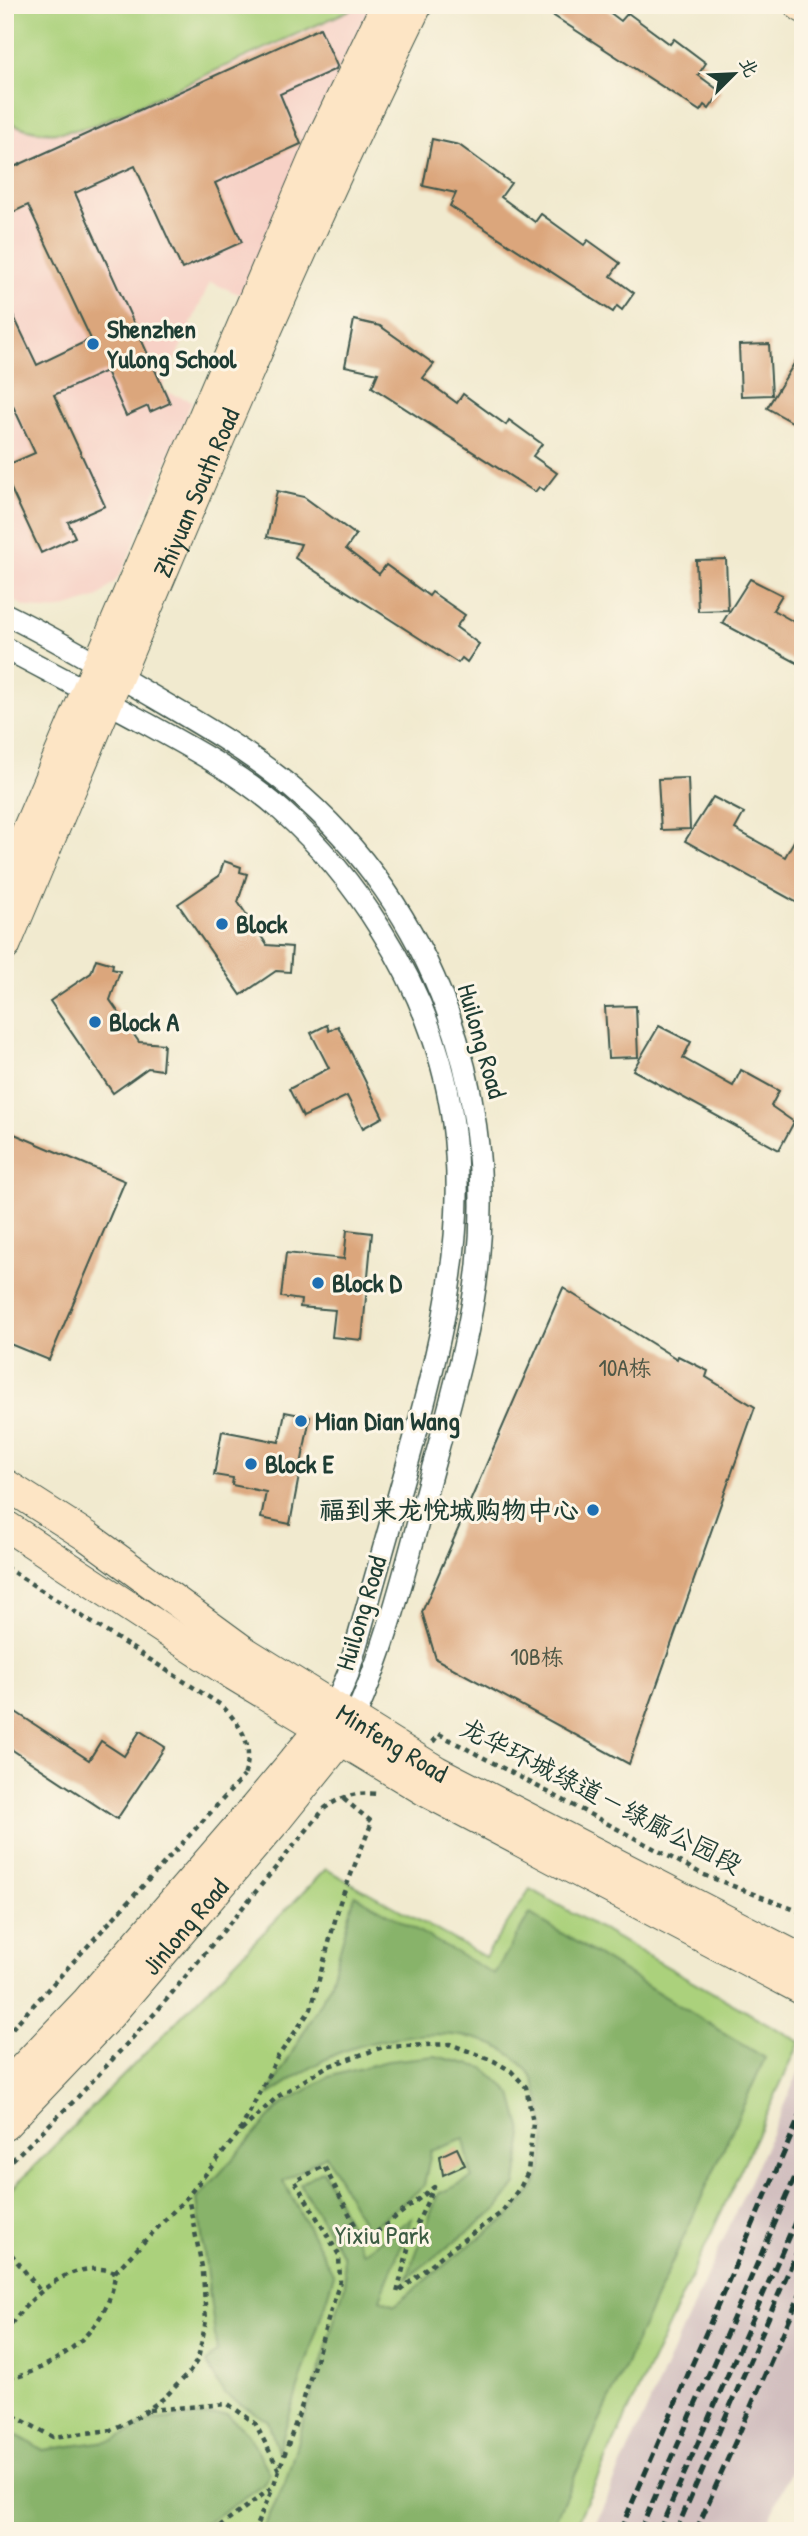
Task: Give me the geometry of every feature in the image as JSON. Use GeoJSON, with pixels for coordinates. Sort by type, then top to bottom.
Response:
{"type":"FeatureCollection","features":[{"type":"Feature","properties":{"kind":"main road","name":"Zhiyuan South Road"},"geometry":{"type":"LineString","coordinates":[[5,946],[101,683],[325,132],[386,5]]}},
{"type":"Feature","properties":{"kind":"main road","name":"Zhiyuan South Road"},"geometry":{"type":"LineString","coordinates":[[5,881],[101,683],[349,144],[417,5]]}},
{"type":"Feature","properties":{"kind":"main road","name":"Minfeng Road"},"geometry":{"type":"LineString","coordinates":[[5,1484],[88,1537],[244,1651],[427,1793],[803,1990]]}},
{"type":"Feature","properties":{"kind":"main road","name":"Minfeng Road"},"geometry":{"type":"LineString","coordinates":[[5,1525],[230,1673],[437,1771],[803,1960]]}},
{"type":"Feature","properties":{"kind":"main road","name":"Jinlong Road"},"geometry":{"type":"LineString","coordinates":[[5,2087],[87,2001],[337,1724]]}},
{"type":"Feature","properties":{"kind":"main road","name":"Jinlong Road"},"geometry":{"type":"LineString","coordinates":[[5,2125],[109,2015],[274,1823],[337,1724]]}},
{"type":"Feature","properties":{"kind":"street","name":"Huilong Road"},"geometry":{"type":"LineString","coordinates":[[5,614],[202,755],[246,783],[280,809],[311,839],[367,908],[391,946],[418,997],[444,1068],[453,1113],[458,1164],[458,1219],[452,1279],[430,1385],[348,1674],[337,1724]]}},
{"type":"Feature","properties":{"kind":"street","name":"Huilong Road"},"geometry":{"type":"LineString","coordinates":[[5,648],[101,683],[247,754],[279,778],[338,832],[391,898],[414,936],[453,1023],[466,1065],[480,1164],[481,1211],[478,1264],[471,1312],[461,1363],[383,1647],[337,1724]]}},
{"type":"Feature","properties":{"kind":"path"},"geometry":{"type":"LineString","coordinates":[[5,1567],[221,1705],[236,1722],[247,1742],[249,1763],[244,1776],[5,2036]]}},
{"type":"Feature","properties":{"kind":"path","name":"龙华环城绿道－绿廊公园段"},"geometry":{"type":"LineString","coordinates":[[428,1749],[439,1734],[702,1874],[803,1913]]}},
{"type":"Feature","properties":{"kind":"path"},"geometry":{"type":"LineString","coordinates":[[244,1776],[250,1780]]}},
{"type":"Feature","properties":{"kind":"path"},"geometry":{"type":"LineString","coordinates":[[5,2167],[75,2100],[157,2011],[325,1808],[341,1797],[362,1792],[381,1794]]}},
{"type":"Feature","properties":{"kind":"path"},"geometry":{"type":"LineString","coordinates":[[238,2134],[277,2058],[311,2009],[340,1902],[372,1822],[341,1797]]}},
{"type":"Feature","properties":{"kind":"path"},"geometry":{"type":"LineString","coordinates":[[5,2380],[24,2376],[51,2364],[80,2341],[99,2320],[114,2288],[115,2272],[188,2196],[238,2134],[277,2097],[326,2067],[383,2047],[450,2044],[494,2061],[511,2071],[526,2087],[533,2123],[528,2172],[521,2186],[501,2213],[445,2253],[397,2293],[411,2237],[434,2187],[364,2242],[324,2166],[295,2181],[339,2255],[340,2281],[301,2408],[273,2487],[256,2526],[250,2531]]}},
{"type":"Feature","properties":{"kind":"path"},"geometry":{"type":"LineString","coordinates":[[5,2411],[53,2437],[111,2430],[148,2410],[189,2373],[198,2359],[206,2321],[203,2272],[188,2196]]}},
{"type":"Feature","properties":{"kind":"path"},"geometry":{"type":"LineString","coordinates":[[5,2246],[41,2292]]}},
{"type":"Feature","properties":{"kind":"path"},"geometry":{"type":"LineString","coordinates":[[5,2332],[18,2314],[41,2292],[79,2269],[115,2272]]}},
{"type":"Feature","properties":{"kind":"path"},"geometry":{"type":"LineString","coordinates":[[148,2410],[228,2404],[255,2423],[279,2470]]}},
{"type":"Feature","properties":{"kind":"path"},"geometry":{"type":"LineString","coordinates":[[214,2531],[273,2487]]}},
{"type":"Feature","properties":{"kind":"shaded area","name":"Shenzhen Yulong School"},"geometry":{"type":"Polygon","coordinates":[[[5,5],[375,5],[246,297],[210,282],[161,390],[192,401],[125,566],[116,580],[99,597],[61,609],[43,610],[24,606],[5,596],[5,5]]]}},
{"type":"Feature","properties":{"kind":"shaded area"},"geometry":{"type":"Polygon","coordinates":[[[802,2065],[803,2445],[763,2531],[592,2531],[802,2065]]]}},
{"type":"Feature","properties":{"kind":"green space"},"geometry":{"type":"Polygon","coordinates":[[[5,5],[361,5],[97,124],[62,132],[39,132],[5,120],[5,5]]]}},
{"type":"Feature","properties":{"kind":"green space","name":"Yixiu Park"},"geometry":{"type":"Polygon","coordinates":[[[326,1869],[485,1957],[530,1889],[800,2042],[573,2531],[5,2531],[5,2196],[326,1869]]]}},
{"type":"Feature","properties":{"kind":"green space"},"geometry":{"type":"Polygon","coordinates":[[[355,1895],[494,1974],[530,1914],[765,2058],[550,2531],[262,2531],[285,2483],[345,2285],[343,2256],[300,2184],[323,2170],[363,2253],[412,2218],[380,2299],[395,2305],[514,2212],[537,2181],[543,2161],[543,2117],[532,2077],[515,2058],[494,2045],[470,2037],[417,2035],[364,2045],[323,2060],[268,2095],[330,1985],[355,1895]]]}},
{"type":"Feature","properties":{"kind":"green space"},"geometry":{"type":"Polygon","coordinates":[[[435,2056],[484,2068],[512,2094],[523,2135],[516,2184],[497,2209],[407,2278],[438,2194],[472,2178],[464,2139],[431,2151],[424,2186],[367,2231],[326,2155],[283,2181],[334,2275],[278,2452],[268,2421],[224,2394],[206,2362],[217,2351],[197,2199],[280,2106],[328,2077],[388,2061],[435,2056]]]}},
{"type":"Feature","properties":{"kind":"green space"},"geometry":{"type":"Polygon","coordinates":[[[227,2414],[248,2434],[270,2473],[263,2485],[222,2513],[189,2531],[5,2531],[5,2429],[43,2450],[114,2440],[151,2420],[227,2414]]]}},
{"type":"Feature","properties":{"kind":"building"},"geometry":{"type":"Polygon","coordinates":[[[537,5],[600,5],[621,21],[628,13],[670,44],[674,39],[706,63],[698,75],[721,92],[709,109],[704,105],[700,111],[537,5]]]}},
{"type":"Feature","properties":{"kind":"building"},"geometry":{"type":"Polygon","coordinates":[[[320,28],[336,69],[280,94],[301,144],[215,183],[242,242],[182,269],[135,166],[75,193],[170,403],[150,412],[148,406],[126,416],[106,371],[54,395],[105,506],[68,522],[75,537],[41,553],[5,476],[5,466],[35,453],[5,389],[5,298],[37,365],[91,339],[28,205],[5,216],[5,171],[320,28]]]}},
{"type":"Feature","properties":{"kind":"building"},"geometry":{"type":"Polygon","coordinates":[[[432,139],[459,145],[511,183],[501,197],[535,222],[541,214],[584,245],[588,240],[620,263],[611,276],[634,293],[622,310],[617,306],[613,312],[450,206],[456,193],[423,186],[432,139]]]}},
{"type":"Feature","properties":{"kind":"building"},"geometry":{"type":"Polygon","coordinates":[[[354,320],[380,326],[434,364],[423,378],[457,403],[463,394],[506,425],[509,420],[542,444],[533,456],[557,473],[544,490],[539,487],[535,492],[372,387],[378,373],[345,366],[354,320]]]}},
{"type":"Feature","properties":{"kind":"building"},"geometry":{"type":"Polygon","coordinates":[[[769,344],[772,395],[741,396],[739,345],[769,344]]]}},
{"type":"Feature","properties":{"kind":"building"},"geometry":{"type":"Polygon","coordinates":[[[803,349],[803,428],[767,408],[803,349]]]}},
{"type":"Feature","properties":{"kind":"building"},"geometry":{"type":"Polygon","coordinates":[[[277,491],[304,497],[356,535],[346,549],[379,574],[386,565],[429,596],[432,592],[465,615],[456,627],[479,644],[467,662],[462,658],[458,663],[295,558],[301,544],[267,537],[277,491]]]}},
{"type":"Feature","properties":{"kind":"building"},"geometry":{"type":"Polygon","coordinates":[[[726,559],[728,610],[698,611],[696,560],[726,559]]]}},
{"type":"Feature","properties":{"kind":"building"},"geometry":{"type":"Polygon","coordinates":[[[750,579],[782,595],[773,610],[803,627],[803,666],[722,623],[750,579]]]}},
{"type":"Feature","properties":{"kind":"building"},"geometry":{"type":"Polygon","coordinates":[[[688,778],[690,829],[661,830],[658,779],[688,778]]]}},
{"type":"Feature","properties":{"kind":"building"},"geometry":{"type":"Polygon","coordinates":[[[713,797],[744,813],[735,829],[785,857],[803,825],[803,906],[685,841],[713,797]]]}},
{"type":"Feature","properties":{"kind":"building","name":"Block"},"geometry":{"type":"Polygon","coordinates":[[[224,861],[241,867],[240,872],[247,874],[238,902],[267,945],[292,947],[290,972],[276,971],[241,995],[178,904],[219,876],[224,861]]]}},
{"type":"Feature","properties":{"kind":"building","name":"Block A"},"geometry":{"type":"Polygon","coordinates":[[[96,959],[113,964],[112,969],[120,971],[110,1000],[139,1042],[164,1044],[162,1070],[148,1068],[113,1093],[50,1001],[91,973],[96,959]]]}},
{"type":"Feature","properties":{"kind":"building"},"geometry":{"type":"Polygon","coordinates":[[[636,1006],[638,1057],[608,1058],[605,1007],[636,1006]]]}},
{"type":"Feature","properties":{"kind":"building"},"geometry":{"type":"Polygon","coordinates":[[[327,1025],[329,1031],[338,1026],[383,1117],[363,1128],[347,1096],[303,1117],[289,1089],[329,1068],[311,1033],[327,1025]]]}},
{"type":"Feature","properties":{"kind":"building"},"geometry":{"type":"Polygon","coordinates":[[[659,1026],[691,1042],[683,1058],[733,1086],[741,1070],[779,1091],[771,1106],[794,1122],[779,1150],[633,1070],[659,1026]]]}},
{"type":"Feature","properties":{"kind":"building"},"geometry":{"type":"Polygon","coordinates":[[[5,1130],[125,1181],[49,1360],[5,1342],[5,1130]]]}},
{"type":"Feature","properties":{"kind":"building","name":"Block D"},"geometry":{"type":"Polygon","coordinates":[[[347,1230],[372,1233],[362,1340],[332,1337],[335,1310],[300,1307],[301,1300],[281,1297],[286,1253],[344,1259],[347,1230]]]}},
{"type":"Feature","properties":{"kind":"building","name":"福到来龙悦城购物中心"},"geometry":{"type":"Polygon","coordinates":[[[563,1288],[677,1359],[678,1356],[708,1371],[706,1377],[755,1407],[629,1764],[436,1659],[422,1612],[563,1288]]]}},
{"type":"Feature","properties":{"kind":"building","name":"Block E"},"geometry":{"type":"Polygon","coordinates":[[[285,1412],[310,1417],[290,1524],[261,1518],[266,1492],[232,1485],[233,1478],[214,1475],[222,1431],[279,1442],[285,1412]]]}},
{"type":"Feature","properties":{"kind":"building"},"geometry":{"type":"Polygon","coordinates":[[[5,1705],[89,1760],[101,1741],[124,1756],[140,1731],[165,1747],[117,1819],[5,1745],[5,1705]]]}},
{"type":"Feature","properties":{"kind":"building"},"geometry":{"type":"Polygon","coordinates":[[[457,2148],[465,2165],[443,2175],[440,2156],[457,2148]]]}},
{"type":"Feature","properties":{"kind":"railway"},"geometry":{"type":"LineString","coordinates":[[620,2531],[803,2109]]}},
{"type":"Feature","properties":{"kind":"railway"},"geometry":{"type":"LineString","coordinates":[[640,2531],[803,2159]]}},
{"type":"Feature","properties":{"kind":"railway"},"geometry":{"type":"LineString","coordinates":[[659,2531],[803,2204]]}},
{"type":"Feature","properties":{"kind":"railway"},"geometry":{"type":"LineString","coordinates":[[676,2531],[803,2238]]}},
{"type":"Feature","properties":{"kind":"railway"},"geometry":{"type":"LineString","coordinates":[[696,2531],[803,2288]]}},
{"type":"Feature","properties":{"kind":"place","name":"Shenzhen Yulong School"},"geometry":{"type":"Point","coordinates":[93,344]}},
{"type":"Feature","properties":{"kind":"place","name":"Block"},"geometry":{"type":"Point","coordinates":[222,924]}},
{"type":"Feature","properties":{"kind":"place","name":"Block A"},"geometry":{"type":"Point","coordinates":[95,1022]}},
{"type":"Feature","properties":{"kind":"place","name":"Block D"},"geometry":{"type":"Point","coordinates":[318,1283]}},
{"type":"Feature","properties":{"kind":"place","name":"Mian Dian Wang"},"geometry":{"type":"Point","coordinates":[301,1421]}},
{"type":"Feature","properties":{"kind":"place","name":"Block E"},"geometry":{"type":"Point","coordinates":[251,1464]}},
{"type":"Feature","properties":{"kind":"place","name":"福到来龙悦城购物中心"},"geometry":{"type":"Point","coordinates":[593,1510]}}]}
